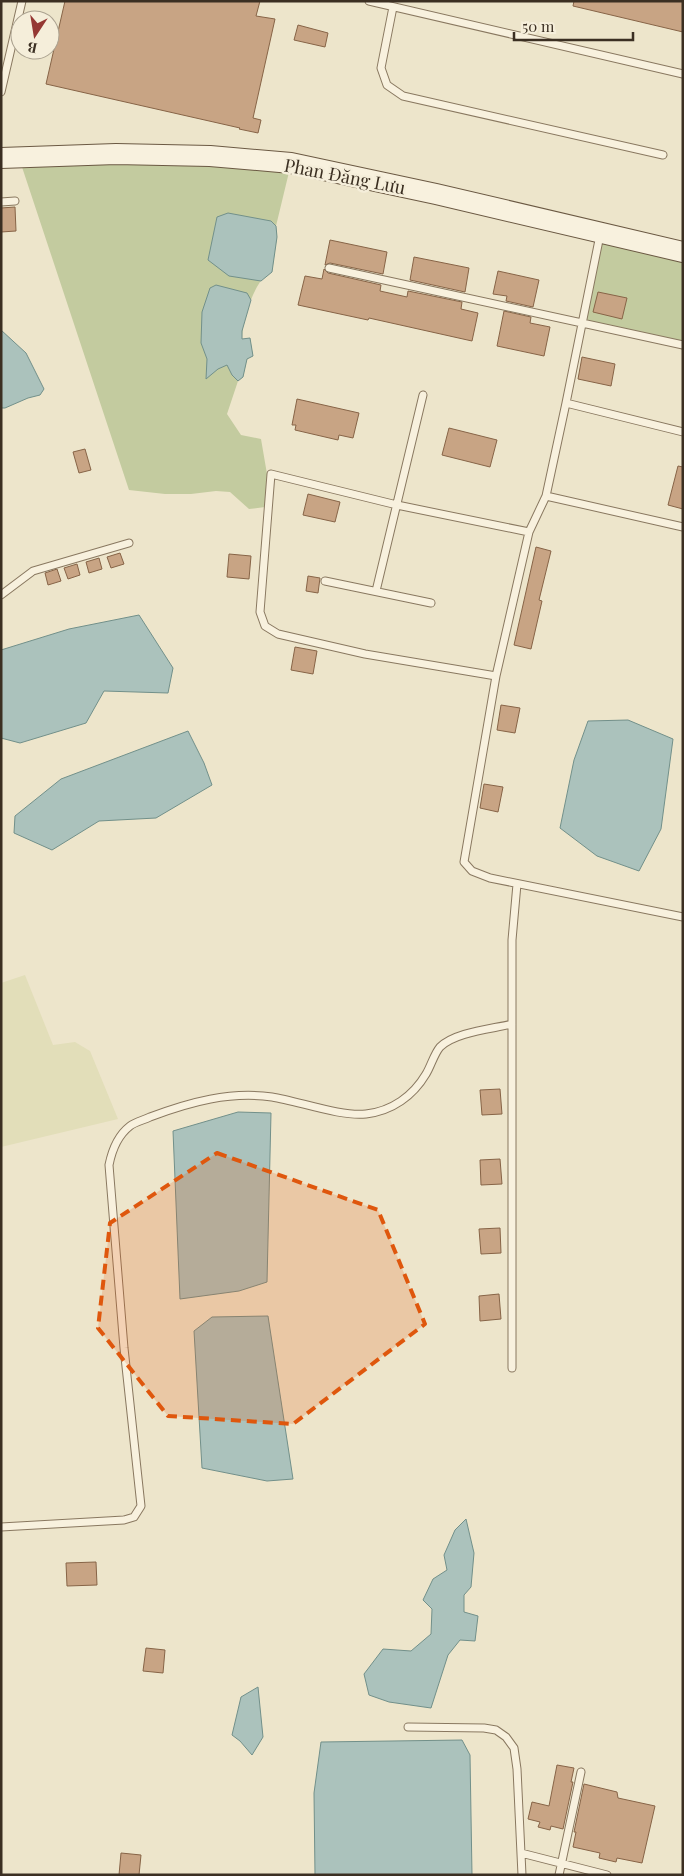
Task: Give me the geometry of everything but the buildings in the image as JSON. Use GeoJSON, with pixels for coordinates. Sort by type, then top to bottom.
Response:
{"type":"FeatureCollection","features":[{"type":"Feature","properties":{"kind":"street","name":"Phan Đăng Lưu"},"geometry":{"type":"LineString","coordinates":[[1,158],[126,154],[210,156],[291,163],[436,194],[683,252]]}},
{"type":"Feature","properties":{"kind":"lane"},"geometry":{"type":"LineString","coordinates":[[1,92],[22,1]]}},
{"type":"Feature","properties":{"kind":"lane"},"geometry":{"type":"LineString","coordinates":[[369,1],[683,74]]}},
{"type":"Feature","properties":{"kind":"lane"},"geometry":{"type":"LineString","coordinates":[[393,7],[381,68],[388,85],[403,96],[664,155]]}},
{"type":"Feature","properties":{"kind":"lane"},"geometry":{"type":"LineString","coordinates":[[1,202],[15,201]]}},
{"type":"Feature","properties":{"kind":"lane"},"geometry":{"type":"LineString","coordinates":[[600,233],[546,496],[529,532],[496,676],[464,862],[472,871],[490,878],[683,917]]}},
{"type":"Feature","properties":{"kind":"lane"},"geometry":{"type":"LineString","coordinates":[[329,268],[683,345]]}},
{"type":"Feature","properties":{"kind":"lane"},"geometry":{"type":"LineString","coordinates":[[376,591],[423,395]]}},
{"type":"Feature","properties":{"kind":"lane"},"geometry":{"type":"LineString","coordinates":[[566,403],[683,432]]}},
{"type":"Feature","properties":{"kind":"lane"},"geometry":{"type":"LineString","coordinates":[[496,676],[365,654],[278,634],[265,626],[260,612],[271,474],[398,505],[529,532]]}},
{"type":"Feature","properties":{"kind":"lane"},"geometry":{"type":"LineString","coordinates":[[546,496],[683,527]]}},
{"type":"Feature","properties":{"kind":"lane"},"geometry":{"type":"LineString","coordinates":[[1,595],[33,571],[129,542]]}},
{"type":"Feature","properties":{"kind":"lane"},"geometry":{"type":"LineString","coordinates":[[326,581],[431,603]]}},
{"type":"Feature","properties":{"kind":"lane"},"geometry":{"type":"LineString","coordinates":[[512,1368],[512,940],[517,884]]}},
{"type":"Feature","properties":{"kind":"lane"},"geometry":{"type":"LineString","coordinates":[[1,1527],[124,1520],[134,1518],[141,1506],[124,1348],[109,1165],[112,1151],[120,1137],[131,1125],[171,1109],[230,1095],[272,1097],[346,1113],[364,1114],[381,1111],[400,1103],[416,1087],[426,1075],[440,1047],[453,1038],[512,1024]]}},
{"type":"Feature","properties":{"kind":"lane"},"geometry":{"type":"LineString","coordinates":[[408,1727],[484,1728],[496,1730],[506,1736],[514,1748],[517,1769],[522,1875]]}},
{"type":"Feature","properties":{"kind":"lane"},"geometry":{"type":"LineString","coordinates":[[559,1875],[581,1772]]}},
{"type":"Feature","properties":{"kind":"lane"},"geometry":{"type":"LineString","coordinates":[[521,1853],[607,1875]]}},
{"type":"Feature","properties":{"kind":"highlighted area"},"geometry":{"type":"Polygon","coordinates":[[[217,1153],[378,1210],[425,1324],[293,1424],[168,1416],[98,1328],[110,1223],[217,1153]]]}},
{"type":"Feature","properties":{"kind":"shaded area"},"geometry":{"type":"Polygon","coordinates":[[[25,975],[53,1045],[75,1042],[90,1051],[118,1119],[1,1147],[1,983],[25,975]]]}},
{"type":"Feature","properties":{"kind":"green space"},"geometry":{"type":"Polygon","coordinates":[[[119,163],[209,165],[289,172],[276,226],[277,237],[272,272],[256,288],[243,325],[242,340],[250,338],[253,356],[247,359],[243,377],[238,381],[227,414],[241,435],[261,439],[267,474],[265,507],[249,509],[230,492],[165,494],[129,490],[22,167],[119,163]]]}},
{"type":"Feature","properties":{"kind":"green space"},"geometry":{"type":"Polygon","coordinates":[[[602,243],[683,262],[683,341],[586,321],[602,243]]]}},
{"type":"Feature","properties":{"kind":"water"},"geometry":{"type":"Polygon","coordinates":[[[228,213],[271,221],[276,226],[277,237],[272,272],[261,281],[229,276],[208,260],[217,217],[228,213]]]}},
{"type":"Feature","properties":{"kind":"water"},"geometry":{"type":"Polygon","coordinates":[[[216,285],[247,293],[251,300],[242,331],[242,339],[250,338],[253,356],[247,359],[243,377],[238,381],[232,375],[227,365],[218,369],[206,379],[207,359],[201,343],[202,312],[210,288],[216,285]]]}},
{"type":"Feature","properties":{"kind":"water"},"geometry":{"type":"Polygon","coordinates":[[[1,330],[26,353],[44,389],[40,395],[5,408],[1,408],[1,330]]]}},
{"type":"Feature","properties":{"kind":"water"},"geometry":{"type":"Polygon","coordinates":[[[139,615],[173,668],[168,693],[104,691],[86,723],[20,743],[1,738],[1,650],[69,629],[139,615]]]}},
{"type":"Feature","properties":{"kind":"water"},"geometry":{"type":"Polygon","coordinates":[[[628,720],[673,739],[661,829],[639,871],[597,856],[560,828],[574,760],[588,721],[628,720]]]}},
{"type":"Feature","properties":{"kind":"water"},"geometry":{"type":"Polygon","coordinates":[[[188,731],[204,763],[212,785],[156,818],[99,821],[52,850],[14,833],[15,816],[61,779],[188,731]]]}},
{"type":"Feature","properties":{"kind":"water"},"geometry":{"type":"Polygon","coordinates":[[[238,1112],[271,1113],[267,1282],[239,1291],[180,1299],[173,1131],[238,1112]]]}},
{"type":"Feature","properties":{"kind":"water"},"geometry":{"type":"Polygon","coordinates":[[[268,1316],[293,1479],[267,1481],[202,1468],[194,1331],[212,1317],[268,1316]]]}},
{"type":"Feature","properties":{"kind":"water"},"geometry":{"type":"Polygon","coordinates":[[[466,1519],[474,1553],[471,1587],[464,1595],[464,1612],[478,1616],[475,1641],[460,1640],[448,1655],[431,1708],[389,1702],[369,1695],[364,1674],[383,1649],[411,1651],[431,1634],[432,1609],[423,1600],[433,1579],[447,1570],[444,1555],[455,1530],[466,1519]]]}},
{"type":"Feature","properties":{"kind":"water"},"geometry":{"type":"Polygon","coordinates":[[[258,1687],[263,1737],[252,1755],[232,1735],[241,1697],[258,1687]]]}},
{"type":"Feature","properties":{"kind":"water"},"geometry":{"type":"Polygon","coordinates":[[[462,1740],[470,1755],[472,1875],[315,1875],[314,1793],[321,1742],[462,1740]]]}}]}
